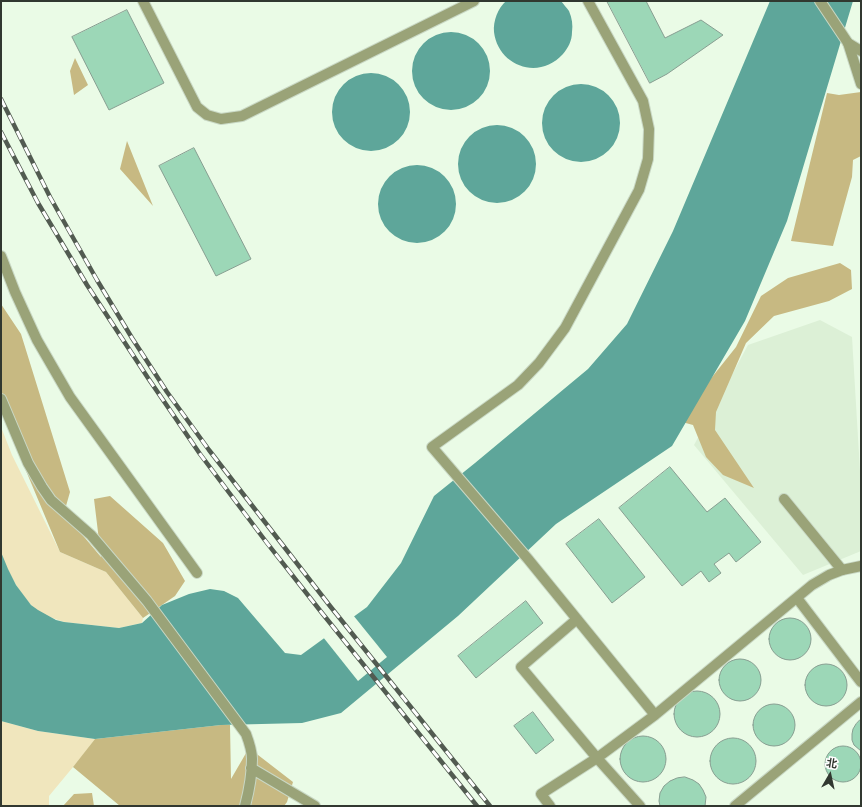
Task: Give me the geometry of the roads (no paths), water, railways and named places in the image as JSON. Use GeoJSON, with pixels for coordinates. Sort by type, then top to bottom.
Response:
{"type":"FeatureCollection","features":[{"type":"Feature","properties":{"kind":"street"},"geometry":{"type":"LineString","coordinates":[[143,1],[197,107],[207,115],[221,119],[242,116],[474,1]]}},
{"type":"Feature","properties":{"kind":"street"},"geometry":{"type":"LineString","coordinates":[[588,1],[643,101],[649,129],[648,159],[639,190],[565,328],[539,363],[518,385],[432,448],[528,559],[655,715]]}},
{"type":"Feature","properties":{"kind":"street"},"geometry":{"type":"LineString","coordinates":[[820,1],[848,43],[861,84]]}},
{"type":"Feature","properties":{"kind":"street"},"geometry":{"type":"LineString","coordinates":[[848,43],[861,51]]}},
{"type":"Feature","properties":{"kind":"street"},"geometry":{"type":"LineString","coordinates":[[1,256],[15,292],[37,340],[70,397],[197,573]]}},
{"type":"Feature","properties":{"kind":"street"},"geometry":{"type":"LineString","coordinates":[[1,399],[28,463],[51,500],[91,535],[147,602],[246,734],[249,741],[252,758],[249,787],[245,806]]}},
{"type":"Feature","properties":{"kind":"street"},"geometry":{"type":"LineString","coordinates":[[784,499],[842,570]]}},
{"type":"Feature","properties":{"kind":"street"},"geometry":{"type":"LineString","coordinates":[[550,806],[541,794],[597,758],[655,715],[812,585],[829,575],[842,570],[861,566]]}},
{"type":"Feature","properties":{"kind":"street"},"geometry":{"type":"LineString","coordinates":[[797,598],[861,682]]}},
{"type":"Feature","properties":{"kind":"street"},"geometry":{"type":"LineString","coordinates":[[577,619],[521,667],[597,758],[640,806]]}},
{"type":"Feature","properties":{"kind":"street"},"geometry":{"type":"LineString","coordinates":[[735,806],[861,702]]}},
{"type":"Feature","properties":{"kind":"street"},"geometry":{"type":"LineString","coordinates":[[251,768],[314,806]]}},
{"type":"Feature","properties":{"kind":"water"},"geometry":{"type":"Polygon","coordinates":[[[506,1],[561,1],[569,11],[572,19],[572,35],[568,47],[563,54],[553,62],[543,67],[532,68],[521,66],[511,61],[503,54],[497,44],[494,28],[498,11],[506,1]]]}},
{"type":"Feature","properties":{"kind":"water"},"geometry":{"type":"Polygon","coordinates":[[[770,1],[853,1],[787,221],[745,321],[672,446],[556,524],[458,616],[341,713],[302,723],[221,725],[95,739],[38,731],[1,721],[1,552],[16,585],[31,605],[56,620],[64,622],[119,628],[142,623],[162,605],[189,594],[210,589],[224,591],[238,598],[285,653],[301,655],[367,607],[401,563],[434,496],[588,369],[627,324],[673,231],[770,1]]]}},
{"type":"Feature","properties":{"kind":"water"},"geometry":{"type":"Polygon","coordinates":[[[451,32],[466,35],[479,43],[487,56],[490,71],[487,86],[479,99],[466,107],[451,110],[436,107],[423,99],[415,86],[412,71],[415,56],[423,43],[436,35],[451,32]]]}},
{"type":"Feature","properties":{"kind":"water"},"geometry":{"type":"Polygon","coordinates":[[[371,73],[386,76],[399,84],[407,97],[410,112],[407,127],[399,140],[386,148],[371,151],[356,148],[343,140],[335,127],[332,112],[335,97],[343,84],[356,76],[371,73]]]}},
{"type":"Feature","properties":{"kind":"water"},"geometry":{"type":"Polygon","coordinates":[[[581,84],[596,87],[609,95],[617,108],[620,123],[617,138],[609,151],[596,159],[581,162],[566,159],[553,151],[545,138],[542,123],[545,108],[553,95],[566,87],[581,84]]]}},
{"type":"Feature","properties":{"kind":"water"},"geometry":{"type":"Polygon","coordinates":[[[497,125],[512,128],[525,136],[533,149],[536,164],[533,179],[525,192],[512,200],[497,203],[482,200],[469,192],[461,179],[458,164],[461,149],[469,136],[482,128],[497,125]]]}},
{"type":"Feature","properties":{"kind":"water"},"geometry":{"type":"Polygon","coordinates":[[[417,165],[432,168],[445,176],[453,189],[456,204],[453,219],[445,232],[432,240],[417,243],[402,240],[389,232],[381,219],[378,204],[381,189],[389,176],[402,168],[417,165]]]}},
{"type":"Feature","properties":{"kind":"railway"},"geometry":{"type":"LineString","coordinates":[[1,99],[50,197],[97,280],[167,392],[209,450],[330,606],[490,806]]}},
{"type":"Feature","properties":{"kind":"railway"},"geometry":{"type":"LineString","coordinates":[[1,132],[38,203],[87,285],[200,454],[322,613],[477,806]]}}]}
